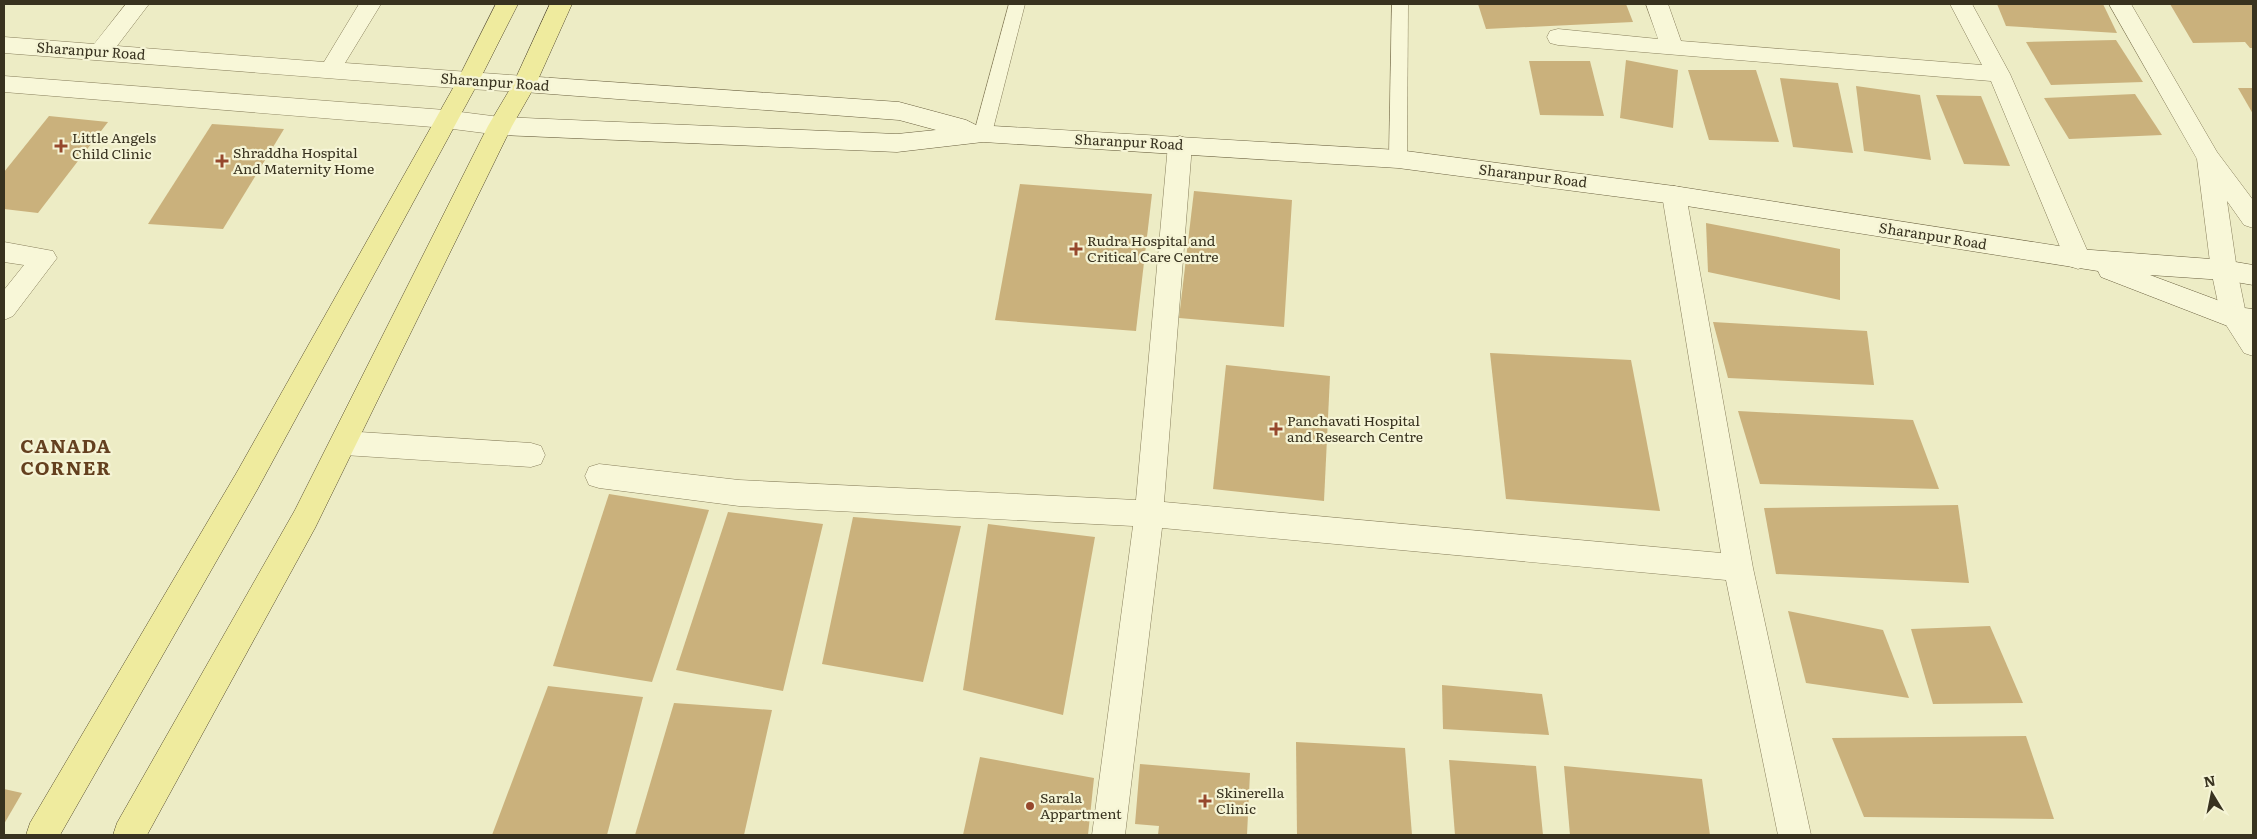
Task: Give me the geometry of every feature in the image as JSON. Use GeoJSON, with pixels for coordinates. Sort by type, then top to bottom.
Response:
{"type":"FeatureCollection","features":[{"type":"Feature","properties":{"kind":"main road"},"geometry":{"type":"LineString","coordinates":[[42,835],[247,481],[445,119],[468,81],[508,4]]}},
{"type":"Feature","properties":{"kind":"main road"},"geometry":{"type":"LineString","coordinates":[[129,835],[305,520],[500,126],[524,84],[561,4]]}},
{"type":"Feature","properties":{"kind":"street"},"geometry":{"type":"LineString","coordinates":[[100,52],[138,4]]}},
{"type":"Feature","properties":{"kind":"street"},"geometry":{"type":"LineString","coordinates":[[330,70],[370,4]]}},
{"type":"Feature","properties":{"kind":"street"},"geometry":{"type":"LineString","coordinates":[[1657,4],[1672,48]]}},
{"type":"Feature","properties":{"kind":"street"},"geometry":{"type":"LineString","coordinates":[[1961,4],[1999,74],[2078,259]]}},
{"type":"Feature","properties":{"kind":"street"},"geometry":{"type":"LineString","coordinates":[[2120,4],[2209,158],[2253,218]]}},
{"type":"Feature","properties":{"kind":"street"},"geometry":{"type":"LineString","coordinates":[[1558,37],[1999,74]]}},
{"type":"Feature","properties":{"kind":"street","name":"Sharanpur Road"},"geometry":{"type":"LineString","coordinates":[[6,47],[100,52],[468,81],[899,111],[983,133]]}},
{"type":"Feature","properties":{"kind":"street","name":"Sharanpur Road"},"geometry":{"type":"LineString","coordinates":[[4,84],[445,119],[500,126],[896,142],[983,133],[1398,159],[1674,195],[2078,259],[2224,270],[2253,275]]}},
{"type":"Feature","properties":{"kind":"street"},"geometry":{"type":"LineString","coordinates":[[1108,835],[1149,514],[1180,145]]}},
{"type":"Feature","properties":{"kind":"street"},"geometry":{"type":"LineString","coordinates":[[2209,158],[2224,270],[2253,345]]}},
{"type":"Feature","properties":{"kind":"street"},"geometry":{"type":"LineString","coordinates":[[1674,195],[1738,568],[1794,835]]}},
{"type":"Feature","properties":{"kind":"street"},"geometry":{"type":"LineString","coordinates":[[4,252],[44,258],[4,309]]}},
{"type":"Feature","properties":{"kind":"street","name":"Sharanpur Road"},"geometry":{"type":"LineString","coordinates":[[2078,259],[2244,318]]}},
{"type":"Feature","properties":{"kind":"street"},"geometry":{"type":"LineString","coordinates":[[344,443],[531,455]]}},
{"type":"Feature","properties":{"kind":"street"},"geometry":{"type":"LineString","coordinates":[[599,476],[739,493],[1149,514],[1738,568]]}},
{"type":"Feature","properties":{"kind":"lane"},"geometry":{"type":"LineString","coordinates":[[983,133],[1017,4]]}},
{"type":"Feature","properties":{"kind":"lane"},"geometry":{"type":"LineString","coordinates":[[1398,159],[1400,4]]}},
{"type":"Feature","properties":{"kind":"building"},"geometry":{"type":"Polygon","coordinates":[[[1478,4],[1626,4],[1633,22],[1486,29],[1478,4]]]}},
{"type":"Feature","properties":{"kind":"building"},"geometry":{"type":"Polygon","coordinates":[[[1997,4],[2103,4],[2117,33],[2006,26],[1997,4]]]}},
{"type":"Feature","properties":{"kind":"building"},"geometry":{"type":"Polygon","coordinates":[[[2170,4],[2253,4],[2253,48],[2250,48],[2245,42],[2193,43],[2170,4]]]}},
{"type":"Feature","properties":{"kind":"building"},"geometry":{"type":"Polygon","coordinates":[[[2116,40],[2143,82],[2051,85],[2026,42],[2116,40]]]}},
{"type":"Feature","properties":{"kind":"building"},"geometry":{"type":"Polygon","coordinates":[[[1626,60],[1678,70],[1673,128],[1620,118],[1626,60]]]}},
{"type":"Feature","properties":{"kind":"building"},"geometry":{"type":"Polygon","coordinates":[[[1529,61],[1590,61],[1604,116],[1540,115],[1529,61]]]}},
{"type":"Feature","properties":{"kind":"building"},"geometry":{"type":"Polygon","coordinates":[[[1688,70],[1756,70],[1779,142],[1709,140],[1688,70]]]}},
{"type":"Feature","properties":{"kind":"building"},"geometry":{"type":"Polygon","coordinates":[[[1780,78],[1838,83],[1853,153],[1793,147],[1780,78]]]}},
{"type":"Feature","properties":{"kind":"building"},"geometry":{"type":"Polygon","coordinates":[[[1856,86],[1920,95],[1931,160],[1864,151],[1856,86]]]}},
{"type":"Feature","properties":{"kind":"building"},"geometry":{"type":"Polygon","coordinates":[[[2238,88],[2253,88],[2253,114],[2238,88]]]}},
{"type":"Feature","properties":{"kind":"building"},"geometry":{"type":"Polygon","coordinates":[[[2135,94],[2162,135],[2069,139],[2044,98],[2135,94]]]}},
{"type":"Feature","properties":{"kind":"building"},"geometry":{"type":"Polygon","coordinates":[[[1936,95],[1981,96],[2010,166],[1964,164],[1936,95]]]}},
{"type":"Feature","properties":{"kind":"building"},"geometry":{"type":"Polygon","coordinates":[[[49,116],[108,122],[38,213],[4,209],[4,172],[49,116]]]}},
{"type":"Feature","properties":{"kind":"building"},"geometry":{"type":"Polygon","coordinates":[[[212,124],[284,129],[223,229],[148,224],[212,124]]]}},
{"type":"Feature","properties":{"kind":"building"},"geometry":{"type":"Polygon","coordinates":[[[1020,184],[1152,194],[1136,331],[995,320],[1020,184]]]}},
{"type":"Feature","properties":{"kind":"building"},"geometry":{"type":"Polygon","coordinates":[[[1194,191],[1292,200],[1284,327],[1179,318],[1194,191]]]}},
{"type":"Feature","properties":{"kind":"building"},"geometry":{"type":"Polygon","coordinates":[[[1706,223],[1840,249],[1840,300],[1708,272],[1706,223]]]}},
{"type":"Feature","properties":{"kind":"building"},"geometry":{"type":"Polygon","coordinates":[[[1713,322],[1867,331],[1874,385],[1728,378],[1713,322]]]}},
{"type":"Feature","properties":{"kind":"building"},"geometry":{"type":"Polygon","coordinates":[[[1490,353],[1631,360],[1660,511],[1506,499],[1490,353]]]}},
{"type":"Feature","properties":{"kind":"building"},"geometry":{"type":"Polygon","coordinates":[[[1226,365],[1330,376],[1324,501],[1213,489],[1226,365]]]}},
{"type":"Feature","properties":{"kind":"building"},"geometry":{"type":"Polygon","coordinates":[[[1738,411],[1913,420],[1939,489],[1760,484],[1738,411]]]}},
{"type":"Feature","properties":{"kind":"building"},"geometry":{"type":"Polygon","coordinates":[[[609,494],[709,510],[652,682],[553,666],[609,494]]]}},
{"type":"Feature","properties":{"kind":"building"},"geometry":{"type":"Polygon","coordinates":[[[1958,505],[1969,583],[1776,574],[1764,508],[1958,505]]]}},
{"type":"Feature","properties":{"kind":"building"},"geometry":{"type":"Polygon","coordinates":[[[728,512],[823,524],[783,691],[676,670],[728,512]]]}},
{"type":"Feature","properties":{"kind":"building"},"geometry":{"type":"Polygon","coordinates":[[[853,517],[961,526],[923,682],[822,664],[853,517]]]}},
{"type":"Feature","properties":{"kind":"building"},"geometry":{"type":"Polygon","coordinates":[[[988,524],[1095,537],[1063,715],[963,690],[988,524]]]}},
{"type":"Feature","properties":{"kind":"building"},"geometry":{"type":"Polygon","coordinates":[[[1788,611],[1883,630],[1909,698],[1806,683],[1788,611]]]}},
{"type":"Feature","properties":{"kind":"building"},"geometry":{"type":"Polygon","coordinates":[[[1990,626],[2023,703],[1933,704],[1911,629],[1990,626]]]}},
{"type":"Feature","properties":{"kind":"building"},"geometry":{"type":"Polygon","coordinates":[[[1442,685],[1542,694],[1549,735],[1443,729],[1442,685]]]}},
{"type":"Feature","properties":{"kind":"building"},"geometry":{"type":"Polygon","coordinates":[[[548,686],[643,697],[607,835],[492,835],[548,686]]]}},
{"type":"Feature","properties":{"kind":"building"},"geometry":{"type":"Polygon","coordinates":[[[674,703],[772,710],[744,835],[635,835],[674,703]]]}},
{"type":"Feature","properties":{"kind":"building"},"geometry":{"type":"Polygon","coordinates":[[[2026,736],[2054,819],[1864,817],[1832,738],[2026,736]]]}},
{"type":"Feature","properties":{"kind":"building"},"geometry":{"type":"Polygon","coordinates":[[[1296,742],[1405,748],[1412,835],[1297,835],[1296,742]]]}},
{"type":"Feature","properties":{"kind":"building","name":"Sarala Appartment"},"geometry":{"type":"Polygon","coordinates":[[[980,757],[1094,778],[1088,835],[963,835],[980,757]]]}},
{"type":"Feature","properties":{"kind":"building"},"geometry":{"type":"Polygon","coordinates":[[[1449,760],[1536,766],[1543,835],[1455,835],[1449,760]]]}},
{"type":"Feature","properties":{"kind":"building"},"geometry":{"type":"Polygon","coordinates":[[[1140,764],[1250,773],[1247,835],[1158,835],[1159,826],[1135,824],[1140,764]]]}},
{"type":"Feature","properties":{"kind":"building"},"geometry":{"type":"Polygon","coordinates":[[[1564,766],[1702,779],[1710,835],[1570,835],[1564,766]]]}},
{"type":"Feature","properties":{"kind":"building"},"geometry":{"type":"Polygon","coordinates":[[[4,789],[22,793],[4,824],[4,789]]]}},
{"type":"Feature","properties":{"kind":"place","name":"Little Angels Child Clinic"},"geometry":{"type":"Point","coordinates":[61,146]}},
{"type":"Feature","properties":{"kind":"place","name":"Shraddha Hospital And Maternity Home"},"geometry":{"type":"Point","coordinates":[222,161]}},
{"type":"Feature","properties":{"kind":"place","name":"Rudra Hospital and Critical Care Centre"},"geometry":{"type":"Point","coordinates":[1076,249]}},
{"type":"Feature","properties":{"kind":"place","name":"Panchavati Hospital and Research Centre"},"geometry":{"type":"Point","coordinates":[1276,429]}},
{"type":"Feature","properties":{"kind":"place","name":"Skinerella Clinic"},"geometry":{"type":"Point","coordinates":[1205,801]}},
{"type":"Feature","properties":{"kind":"place","name":"Sarala Appartment"},"geometry":{"type":"Point","coordinates":[1030,806]}},
{"type":"Feature","properties":{"kind":"district","name":"CANADA CORNER"},"geometry":{"type":"Point","coordinates":[66,457]}}]}
